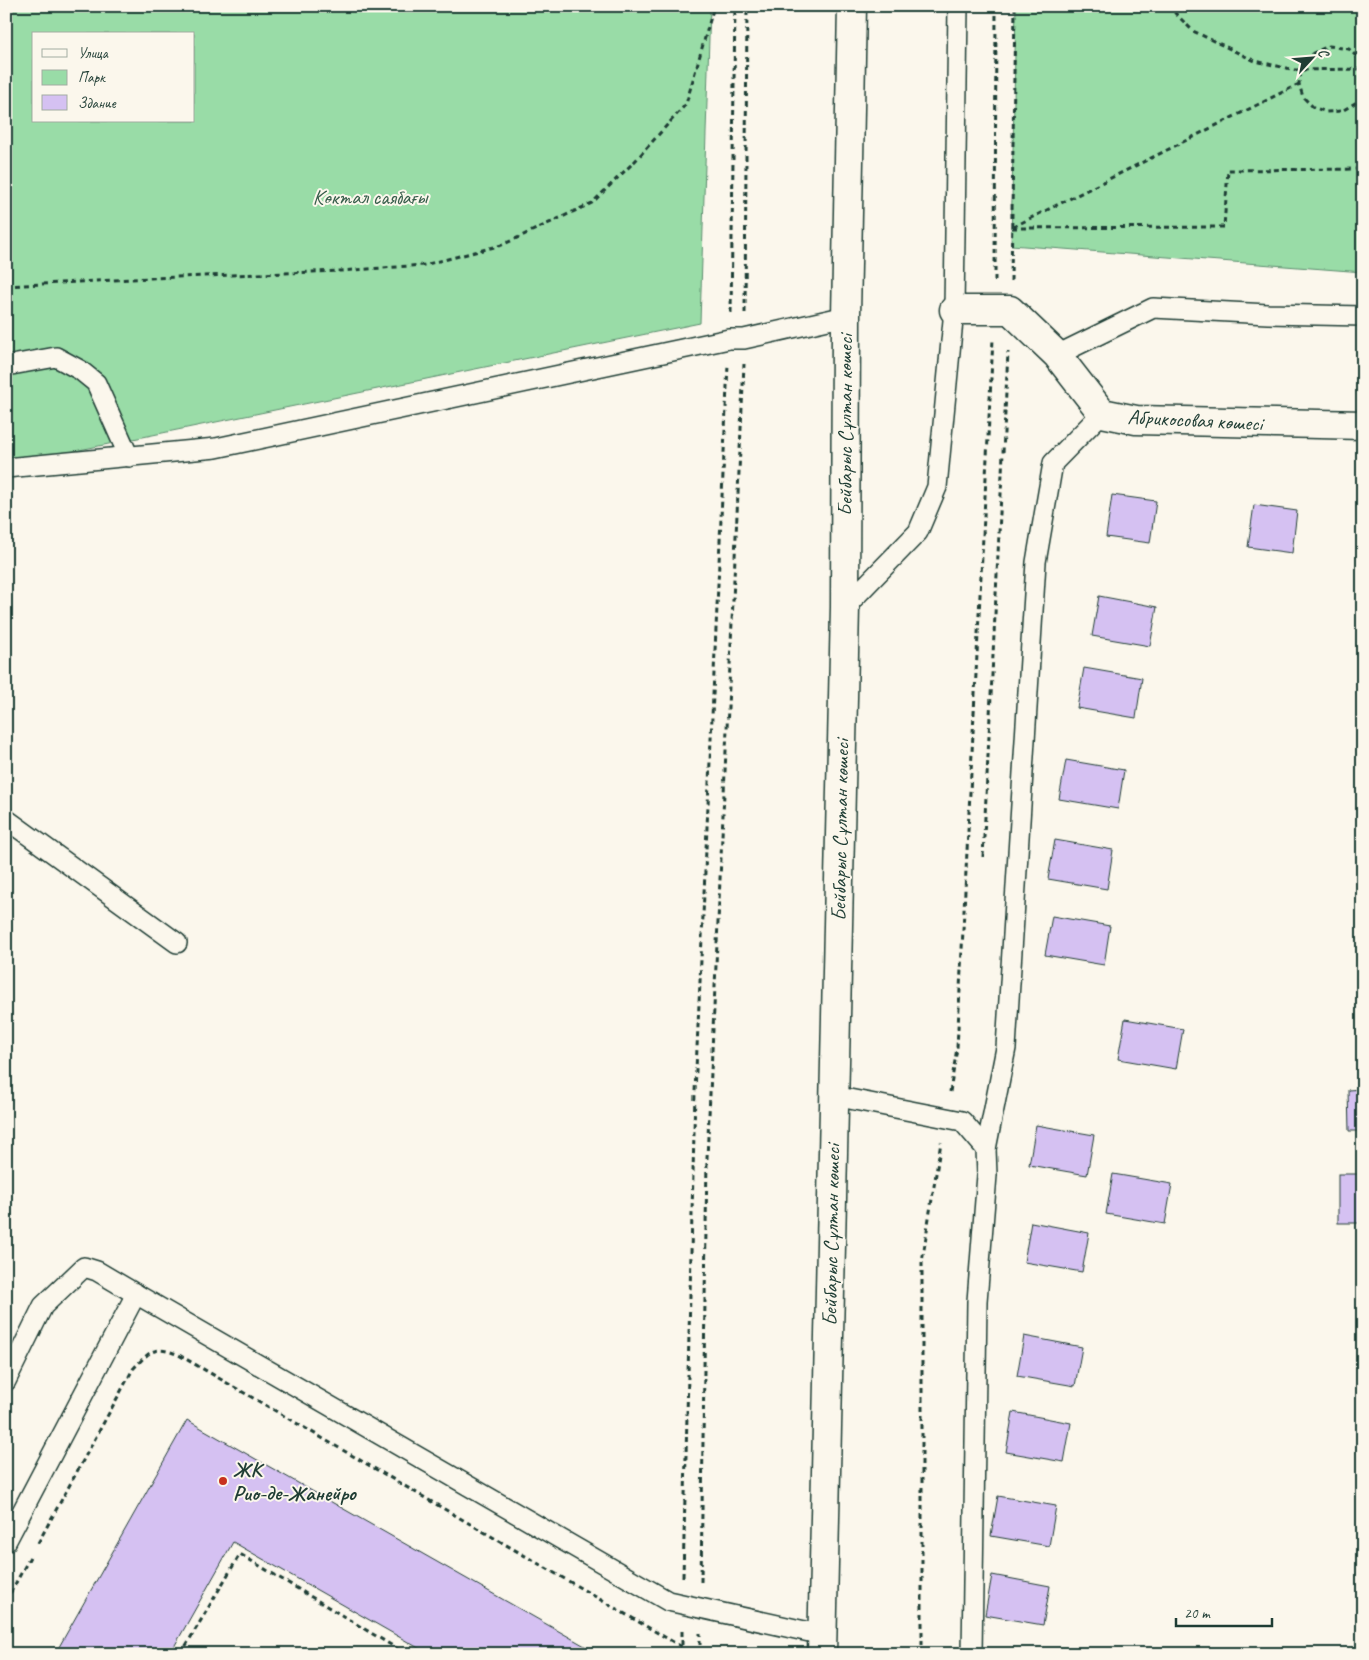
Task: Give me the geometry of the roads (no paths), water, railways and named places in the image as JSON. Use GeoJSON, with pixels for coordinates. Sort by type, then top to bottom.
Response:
{"type":"FeatureCollection","features":[{"type":"Feature","properties":{"kind":"street","name":"Бейбарыс Сұлтан көшесі"},"geometry":{"type":"LineString","coordinates":[[822,1644],[845,607],[846,316],[852,6]]}},
{"type":"Feature","properties":{"kind":"street","name":"Абрикосовая көшесі"},"geometry":{"type":"LineString","coordinates":[[954,310],[1002,310],[1057,354],[1102,413],[1136,420],[1363,425]]}},
{"type":"Feature","properties":{"kind":"lane"},"geometry":{"type":"LineString","coordinates":[[845,607],[918,532],[937,487],[954,310],[958,6]]}},
{"type":"Feature","properties":{"kind":"lane"},"geometry":{"type":"LineString","coordinates":[[1057,354],[1153,308],[1268,314],[1363,316]]}},
{"type":"Feature","properties":{"kind":"lane"},"geometry":{"type":"LineString","coordinates":[[6,468],[216,448],[846,316]]}},
{"type":"Feature","properties":{"kind":"lane"},"geometry":{"type":"LineString","coordinates":[[6,366],[56,357],[80,370],[96,383],[129,457]]}},
{"type":"Feature","properties":{"kind":"lane"},"geometry":{"type":"LineString","coordinates":[[972,1654],[977,1301],[987,1175],[986,1148],[1006,1048],[1036,562],[1053,463],[1102,413]]}},
{"type":"Feature","properties":{"kind":"lane"},"geometry":{"type":"LineString","coordinates":[[6,819],[177,943]]}},
{"type":"Feature","properties":{"kind":"lane"},"geometry":{"type":"LineString","coordinates":[[834,1096],[962,1122],[986,1148]]}},
{"type":"Feature","properties":{"kind":"lane"},"geometry":{"type":"LineString","coordinates":[[6,1382],[43,1306],[84,1267],[98,1271],[668,1601],[692,1606],[822,1644]]}},
{"type":"Feature","properties":{"kind":"lane"},"geometry":{"type":"LineString","coordinates":[[6,1542],[136,1294]]}},
{"type":"Feature","properties":{"kind":"place","name":"ЖК Рио-де-Жанейро"},"geometry":{"type":"Point","coordinates":[223,1481]}},
{"type":"Feature","properties":{"kind":"park label","name":"Көктал саябағы"},"geometry":{"type":"Point","coordinates":[370,197]}}]}
